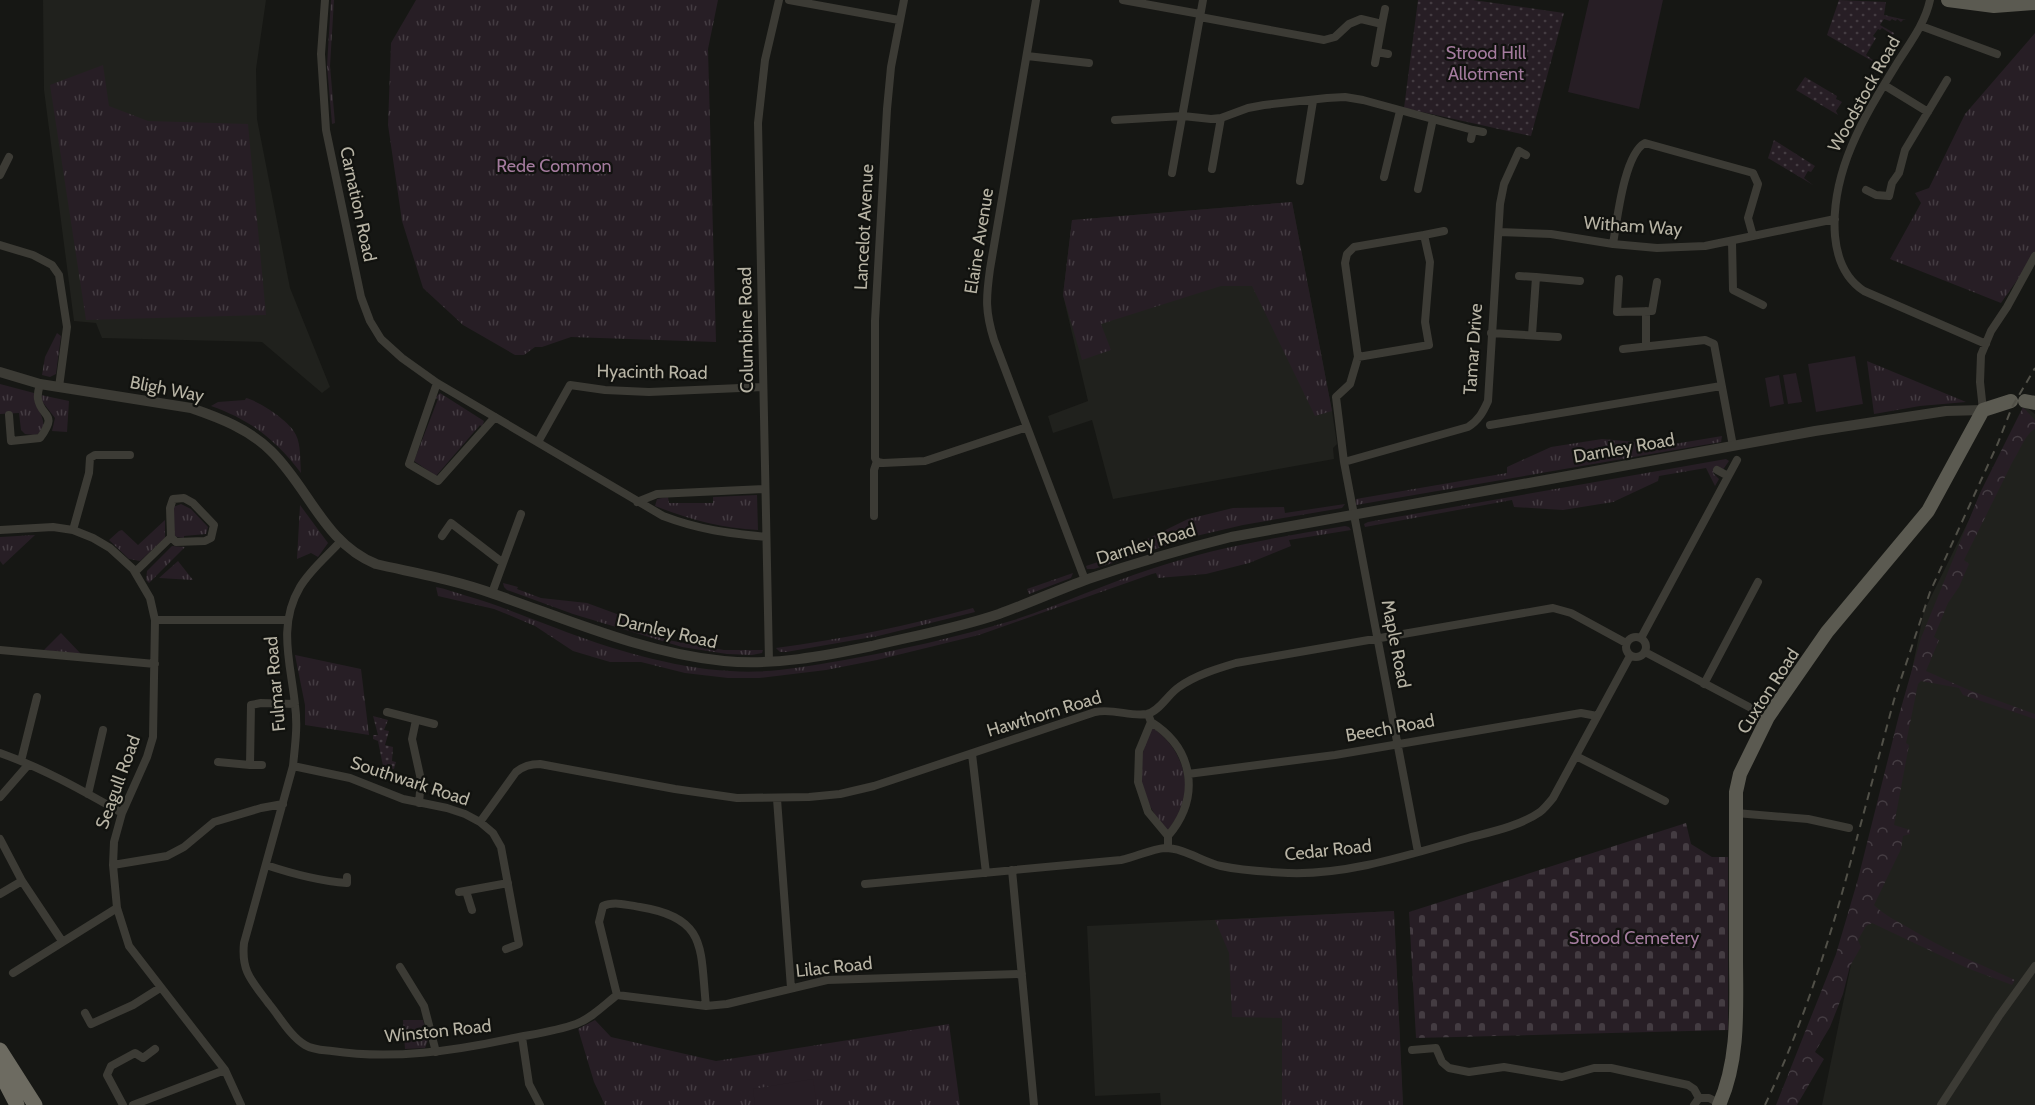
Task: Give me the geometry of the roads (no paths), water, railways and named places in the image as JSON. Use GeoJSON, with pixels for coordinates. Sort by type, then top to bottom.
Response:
{"type":"FeatureCollection","features":[{"type":"Feature","properties":{"kind":"highway"},"geometry":{"type":"LineString","coordinates":[[0,1050],[35,1105]]}},
{"type":"Feature","properties":{"kind":"highway"},"geometry":{"type":"LineString","coordinates":[[0,1072],[17,1105]]}},
{"type":"Feature","properties":{"kind":"main road"},"geometry":{"type":"LineString","coordinates":[[1948,0],[1994,6],[2035,3]]}},
{"type":"Feature","properties":{"kind":"main road"},"geometry":{"type":"LineString","coordinates":[[1983,410],[2028,401]]}},
{"type":"Feature","properties":{"kind":"main road","name":"Cuxton Road"},"geometry":{"type":"LineString","coordinates":[[1719,1104],[1728,1084],[1734,1051],[1736,813],[1740,774],[1768,717],[1827,632],[1928,511],[1983,410]]}},
{"type":"Feature","properties":{"kind":"street","name":"Carnation Road"},"geometry":{"type":"LineString","coordinates":[[325,0],[321,54],[326,130],[361,297],[370,321],[381,339],[402,358],[437,383],[663,516],[692,527],[766,537]]}},
{"type":"Feature","properties":{"kind":"street","name":"Columbine Road"},"geometry":{"type":"LineString","coordinates":[[769,662],[758,123],[765,60],[779,0]]}},
{"type":"Feature","properties":{"kind":"street"},"geometry":{"type":"LineString","coordinates":[[789,0],[899,21]]}},
{"type":"Feature","properties":{"kind":"street","name":"Lancelot Avenue"},"geometry":{"type":"LineString","coordinates":[[874,516],[876,298],[890,76],[904,0]]}},
{"type":"Feature","properties":{"kind":"street","name":"Elaine Avenue"},"geometry":{"type":"LineString","coordinates":[[1036,0],[990,269],[987,320],[1086,580]]}},
{"type":"Feature","properties":{"kind":"street"},"geometry":{"type":"LineString","coordinates":[[1123,0],[1324,40],[1335,37],[1349,24],[1361,19],[1382,24]]}},
{"type":"Feature","properties":{"kind":"street"},"geometry":{"type":"LineString","coordinates":[[1172,173],[1203,0]]}},
{"type":"Feature","properties":{"kind":"street","name":"Woodstock Road"},"geometry":{"type":"LineString","coordinates":[[1930,0],[1921,26],[1884,85],[1847,154],[1838,187],[1835,219],[1839,258],[1845,271],[1859,288],[1986,344]]}},
{"type":"Feature","properties":{"kind":"street"},"geometry":{"type":"LineString","coordinates":[[1375,63],[1385,9]]}},
{"type":"Feature","properties":{"kind":"street"},"geometry":{"type":"LineString","coordinates":[[1921,26],[1997,54]]}},
{"type":"Feature","properties":{"kind":"street"},"geometry":{"type":"LineString","coordinates":[[1377,52],[1388,54]]}},
{"type":"Feature","properties":{"kind":"street"},"geometry":{"type":"LineString","coordinates":[[1027,56],[1089,63]]}},
{"type":"Feature","properties":{"kind":"street"},"geometry":{"type":"LineString","coordinates":[[1866,190],[1876,195],[1886,197],[1889,195],[1892,183],[1899,173],[1905,150],[1947,80]]}},
{"type":"Feature","properties":{"kind":"street"},"geometry":{"type":"LineString","coordinates":[[1884,85],[1928,112]]}},
{"type":"Feature","properties":{"kind":"street"},"geometry":{"type":"LineString","coordinates":[[1115,120],[1183,116],[1200,119],[1221,118],[1264,105],[1345,98],[1433,119],[1472,134],[1484,132]]}},
{"type":"Feature","properties":{"kind":"street"},"geometry":{"type":"LineString","coordinates":[[1300,180],[1313,100]]}},
{"type":"Feature","properties":{"kind":"street"},"geometry":{"type":"LineString","coordinates":[[1384,177],[1400,111]]}},
{"type":"Feature","properties":{"kind":"street"},"geometry":{"type":"LineString","coordinates":[[1212,169],[1221,118]]}},
{"type":"Feature","properties":{"kind":"street"},"geometry":{"type":"LineString","coordinates":[[1418,189],[1433,119]]}},
{"type":"Feature","properties":{"kind":"street"},"geometry":{"type":"LineString","coordinates":[[1613,244],[1625,176],[1640,146],[1645,143],[1755,175],[1758,183],[1748,217],[1754,236]]}},
{"type":"Feature","properties":{"kind":"street","name":"Tamar Drive"},"geometry":{"type":"LineString","coordinates":[[1344,462],[1453,432],[1477,421],[1488,401],[1500,204],[1504,184],[1519,151],[1526,155]]}},
{"type":"Feature","properties":{"kind":"street"},"geometry":{"type":"LineString","coordinates":[[0,175],[9,157]]}},
{"type":"Feature","properties":{"kind":"street","name":"Witham Way"},"geometry":{"type":"LineString","coordinates":[[1499,232],[1551,234],[1657,248],[1705,246],[1835,219]]}},
{"type":"Feature","properties":{"kind":"street"},"geometry":{"type":"LineString","coordinates":[[1424,235],[1430,262],[1425,322],[1429,345],[1358,357],[1345,263],[1347,254],[1354,247],[1444,231]]}},
{"type":"Feature","properties":{"kind":"street"},"geometry":{"type":"LineString","coordinates":[[1732,241],[1733,290],[1763,305]]}},
{"type":"Feature","properties":{"kind":"street"},"geometry":{"type":"LineString","coordinates":[[0,244],[33,255],[52,265],[59,275],[67,327],[59,387]]}},
{"type":"Feature","properties":{"kind":"street"},"geometry":{"type":"LineString","coordinates":[[1983,410],[1981,355],[2035,256]]}},
{"type":"Feature","properties":{"kind":"street"},"geometry":{"type":"LineString","coordinates":[[1520,276],[1580,281]]}},
{"type":"Feature","properties":{"kind":"street"},"geometry":{"type":"LineString","coordinates":[[1532,335],[1536,278]]}},
{"type":"Feature","properties":{"kind":"street"},"geometry":{"type":"LineString","coordinates":[[1619,279],[1617,312],[1652,311],[1657,282]]}},
{"type":"Feature","properties":{"kind":"street"},"geometry":{"type":"LineString","coordinates":[[1646,311],[1646,346]]}},
{"type":"Feature","properties":{"kind":"street"},"geometry":{"type":"LineString","coordinates":[[1491,333],[1558,337]]}},
{"type":"Feature","properties":{"kind":"street"},"geometry":{"type":"LineString","coordinates":[[1623,349],[1705,340],[1714,344],[1733,446]]}},
{"type":"Feature","properties":{"kind":"street","name":"Maple Road"},"geometry":{"type":"LineString","coordinates":[[1358,357],[1350,384],[1336,397],[1344,462],[1418,852]]}},
{"type":"Feature","properties":{"kind":"street","name":"Bligh Way"},"geometry":{"type":"LineString","coordinates":[[0,372],[40,384],[191,408],[234,425],[253,436],[271,451],[340,542]]}},
{"type":"Feature","properties":{"kind":"street"},"geometry":{"type":"LineString","coordinates":[[437,383],[409,464],[438,481],[495,417]]}},
{"type":"Feature","properties":{"kind":"street"},"geometry":{"type":"LineString","coordinates":[[9,415],[11,441],[40,438],[48,428],[49,420],[38,398],[40,384]]}},
{"type":"Feature","properties":{"kind":"street","name":"Hyacinth Road"},"geometry":{"type":"LineString","coordinates":[[538,442],[570,386],[649,392],[763,387]]}},
{"type":"Feature","properties":{"kind":"street"},"geometry":{"type":"LineString","coordinates":[[1490,425],[1721,386]]}},
{"type":"Feature","properties":{"kind":"street","name":"Darnley Road"},"geometry":{"type":"LineString","coordinates":[[340,542],[358,556],[376,564],[492,593],[632,642],[691,657],[725,661],[769,662],[835,654],[960,625],[999,614],[1086,580],[1176,551],[1231,537],[1354,513],[1903,417],[1946,411],[1983,410]]}},
{"type":"Feature","properties":{"kind":"street"},"geometry":{"type":"LineString","coordinates":[[876,459],[885,463],[921,462],[1027,427]]}},
{"type":"Feature","properties":{"kind":"street"},"geometry":{"type":"LineString","coordinates":[[74,530],[85,490],[90,458],[95,455],[130,455]]}},
{"type":"Feature","properties":{"kind":"street"},"geometry":{"type":"LineString","coordinates":[[1641,638],[1737,460]]}},
{"type":"Feature","properties":{"kind":"street"},"geometry":{"type":"LineString","coordinates":[[1717,470],[1728,476]]}},
{"type":"Feature","properties":{"kind":"street"},"geometry":{"type":"LineString","coordinates":[[637,502],[657,494],[765,489]]}},
{"type":"Feature","properties":{"kind":"street"},"geometry":{"type":"LineString","coordinates":[[135,572],[171,537],[170,508],[173,499],[184,498],[193,503],[214,525],[211,538],[205,541],[176,542],[171,537]]}},
{"type":"Feature","properties":{"kind":"street"},"geometry":{"type":"LineString","coordinates":[[492,593],[520,514]]}},
{"type":"Feature","properties":{"kind":"street"},"geometry":{"type":"LineString","coordinates":[[442,536],[451,523],[503,563]]}},
{"type":"Feature","properties":{"kind":"street","name":"Seagull Road"},"geometry":{"type":"LineString","coordinates":[[0,530],[53,527],[74,530],[104,544],[135,572],[148,594],[155,620],[151,745],[122,813],[114,842],[113,866],[117,908],[129,946],[225,1070],[242,1105]]}},
{"type":"Feature","properties":{"kind":"street","name":"Fulmar Road"},"geometry":{"type":"LineString","coordinates":[[244,943],[293,766],[297,724],[296,704],[286,646],[287,620],[292,602],[301,586],[340,542]]}},
{"type":"Feature","properties":{"kind":"street"},"geometry":{"type":"LineString","coordinates":[[1704,684],[1758,582]]}},
{"type":"Feature","properties":{"kind":"street"},"geometry":{"type":"LineString","coordinates":[[1168,836],[1148,812],[1138,782],[1137,766],[1143,736],[1156,709],[1178,688],[1214,669],[1236,663],[1553,608],[1571,613],[1626,643]]}},
{"type":"Feature","properties":{"kind":"street"},"geometry":{"type":"LineString","coordinates":[[155,620],[287,620]]}},
{"type":"Feature","properties":{"kind":"street"},"geometry":{"type":"LineString","coordinates":[[1634,636],[1641,638],[1646,645],[1645,652],[1637,657],[1630,656],[1625,649],[1626,643],[1634,636]]}},
{"type":"Feature","properties":{"kind":"street"},"geometry":{"type":"LineString","coordinates":[[0,650],[155,664]]}},
{"type":"Feature","properties":{"kind":"street"},"geometry":{"type":"LineString","coordinates":[[1645,652],[1768,717]]}},
{"type":"Feature","properties":{"kind":"street","name":"Cedar Road"},"geometry":{"type":"LineString","coordinates":[[1168,848],[1220,866],[1293,873],[1352,868],[1498,830],[1526,819],[1541,811],[1552,798],[1630,656]]}},
{"type":"Feature","properties":{"kind":"street"},"geometry":{"type":"LineString","coordinates":[[0,797],[25,763],[37,697]]}},
{"type":"Feature","properties":{"kind":"street"},"geometry":{"type":"LineString","coordinates":[[250,765],[251,705],[296,704]]}},
{"type":"Feature","properties":{"kind":"street","name":"Hawthorn Road"},"geometry":{"type":"LineString","coordinates":[[480,822],[516,772],[532,764],[737,798],[777,799],[840,794],[863,789],[1095,712],[1106,710],[1150,718]]}},
{"type":"Feature","properties":{"kind":"street"},"geometry":{"type":"LineString","coordinates":[[387,712],[434,724]]}},
{"type":"Feature","properties":{"kind":"street","name":"Beech Road"},"geometry":{"type":"LineString","coordinates":[[1188,774],[1335,755],[1581,712],[1597,716]]}},
{"type":"Feature","properties":{"kind":"street"},"geometry":{"type":"LineString","coordinates":[[866,884],[1121,860],[1156,849],[1168,848],[1168,836],[1176,826],[1185,807],[1189,787],[1188,774],[1179,748],[1150,718]]}},
{"type":"Feature","properties":{"kind":"street"},"geometry":{"type":"LineString","coordinates":[[416,720],[412,740],[422,780],[419,803]]}},
{"type":"Feature","properties":{"kind":"street"},"geometry":{"type":"LineString","coordinates":[[88,794],[103,730]]}},
{"type":"Feature","properties":{"kind":"street"},"geometry":{"type":"LineString","coordinates":[[0,753],[25,763],[122,813]]}},
{"type":"Feature","properties":{"kind":"street"},"geometry":{"type":"LineString","coordinates":[[972,754],[987,873]]}},
{"type":"Feature","properties":{"kind":"street"},"geometry":{"type":"LineString","coordinates":[[1576,756],[1665,801]]}},
{"type":"Feature","properties":{"kind":"street"},"geometry":{"type":"LineString","coordinates":[[218,762],[262,765]]}},
{"type":"Feature","properties":{"kind":"street","name":"Southwark Road"},"geometry":{"type":"LineString","coordinates":[[293,766],[351,778],[403,799],[447,808],[480,822],[493,833],[501,847],[519,944],[506,949]]}},
{"type":"Feature","properties":{"kind":"street"},"geometry":{"type":"LineString","coordinates":[[777,799],[791,988]]}},
{"type":"Feature","properties":{"kind":"street"},"geometry":{"type":"LineString","coordinates":[[113,866],[167,856],[184,847],[214,822],[283,804]]}},
{"type":"Feature","properties":{"kind":"street"},"geometry":{"type":"LineString","coordinates":[[1736,813],[1808,819],[1849,828]]}},
{"type":"Feature","properties":{"kind":"street"},"geometry":{"type":"LineString","coordinates":[[0,839],[22,881],[62,941]]}},
{"type":"Feature","properties":{"kind":"street"},"geometry":{"type":"LineString","coordinates":[[266,865],[330,882],[347,883],[347,877]]}},
{"type":"Feature","properties":{"kind":"street"},"geometry":{"type":"LineString","coordinates":[[1012,870],[1034,1105]]}},
{"type":"Feature","properties":{"kind":"street"},"geometry":{"type":"LineString","coordinates":[[0,894],[22,881]]}},
{"type":"Feature","properties":{"kind":"street"},"geometry":{"type":"LineString","coordinates":[[472,910],[463,891],[507,883]]}},
{"type":"Feature","properties":{"kind":"street"},"geometry":{"type":"LineString","coordinates":[[617,995],[599,922],[603,906],[609,903],[649,908],[682,920],[689,927],[700,945],[706,1006]]}},
{"type":"Feature","properties":{"kind":"street"},"geometry":{"type":"LineString","coordinates":[[13,974],[117,908]]}},
{"type":"Feature","properties":{"kind":"street","name":"Winston Road"},"geometry":{"type":"LineString","coordinates":[[244,943],[242,959],[249,978],[286,1025],[305,1045],[319,1050],[347,1054],[436,1052],[522,1037],[576,1024],[588,1018],[617,995]]}},
{"type":"Feature","properties":{"kind":"street"},"geometry":{"type":"LineString","coordinates":[[400,966],[423,1006],[436,1052]]}},
{"type":"Feature","properties":{"kind":"street"},"geometry":{"type":"LineString","coordinates":[[1941,1105],[1999,1016],[2035,966]]}},
{"type":"Feature","properties":{"kind":"street","name":"Lilac Road"},"geometry":{"type":"LineString","coordinates":[[617,995],[706,1006],[727,1004],[827,980],[1022,974]]}},
{"type":"Feature","properties":{"kind":"street"},"geometry":{"type":"LineString","coordinates":[[85,1013],[91,1024],[133,1005],[160,988]]}},
{"type":"Feature","properties":{"kind":"street"},"geometry":{"type":"LineString","coordinates":[[522,1037],[529,1084],[540,1105]]}},
{"type":"Feature","properties":{"kind":"street"},"geometry":{"type":"LineString","coordinates":[[1412,1050],[1436,1048],[1442,1062],[1449,1068],[1469,1072],[1504,1067],[1562,1077],[1598,1068],[1620,1069],[1688,1085],[1694,1089],[1697,1102],[1709,1098],[1719,1104]]}},
{"type":"Feature","properties":{"kind":"street"},"geometry":{"type":"LineString","coordinates":[[123,1105],[107,1074],[111,1066],[135,1053],[143,1058],[155,1049]]}},
{"type":"Feature","properties":{"kind":"street"},"geometry":{"type":"LineString","coordinates":[[133,1105],[225,1070]]}},
{"type":"Feature","properties":{"kind":"railway"},"geometry":{"type":"LineString","coordinates":[[1860,827],[1894,700],[1930,592],[2012,407],[2035,368]]}},
{"type":"Feature","properties":{"kind":"railway"},"geometry":{"type":"LineString","coordinates":[[1765,1105],[1818,972],[1858,834]]}},
{"type":"Feature","properties":{"kind":"park label","name":"Strood Hill Allotment"},"geometry":{"type":"Point","coordinates":[1486,63]}},
{"type":"Feature","properties":{"kind":"park label","name":"Rede Common"},"geometry":{"type":"Point","coordinates":[554,166]}},
{"type":"Feature","properties":{"kind":"park label","name":"Strood Cemetery"},"geometry":{"type":"Point","coordinates":[1634,938]}}]}
